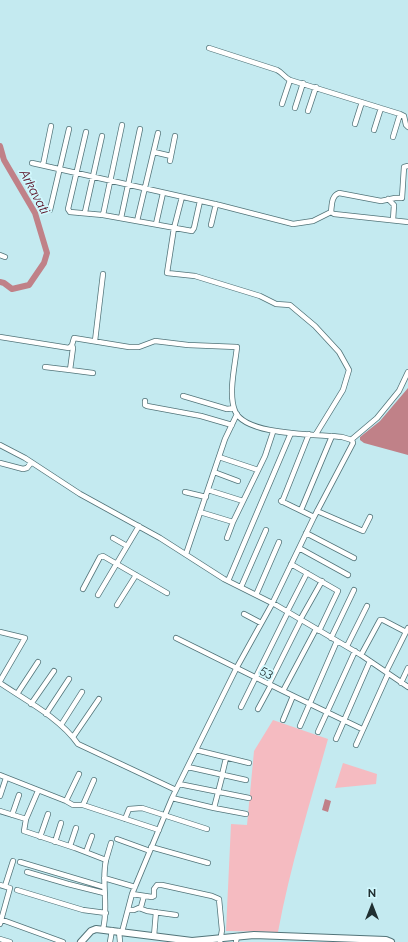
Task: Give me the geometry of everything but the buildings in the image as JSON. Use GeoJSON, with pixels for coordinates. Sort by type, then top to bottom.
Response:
{"type":"FeatureCollection","features":[{"type":"Feature","properties":{"kind":"street"},"geometry":{"type":"LineString","coordinates":[[209,48],[277,70],[290,80],[400,114],[404,116],[408,127]]}},
{"type":"Feature","properties":{"kind":"street"},"geometry":{"type":"LineString","coordinates":[[282,104],[290,80]]}},
{"type":"Feature","properties":{"kind":"street"},"geometry":{"type":"LineString","coordinates":[[295,108],[303,83]]}},
{"type":"Feature","properties":{"kind":"street"},"geometry":{"type":"LineString","coordinates":[[308,111],[316,87]]}},
{"type":"Feature","properties":{"kind":"street"},"geometry":{"type":"LineString","coordinates":[[355,124],[362,102]]}},
{"type":"Feature","properties":{"kind":"street"},"geometry":{"type":"LineString","coordinates":[[374,130],[381,108]]}},
{"type":"Feature","properties":{"kind":"street"},"geometry":{"type":"LineString","coordinates":[[393,137],[400,114]]}},
{"type":"Feature","properties":{"kind":"street"},"geometry":{"type":"LineString","coordinates":[[103,215],[122,125]]}},
{"type":"Feature","properties":{"kind":"street"},"geometry":{"type":"LineString","coordinates":[[43,166],[51,126]]}},
{"type":"Feature","properties":{"kind":"street"},"geometry":{"type":"LineString","coordinates":[[50,210],[69,129]]}},
{"type":"Feature","properties":{"kind":"street"},"geometry":{"type":"LineString","coordinates":[[120,218],[140,130]]}},
{"type":"Feature","properties":{"kind":"street"},"geometry":{"type":"LineString","coordinates":[[86,132],[68,210],[72,212],[85,212],[190,231],[194,230],[200,201]]}},
{"type":"Feature","properties":{"kind":"street"},"geometry":{"type":"LineString","coordinates":[[138,221],[158,133]]}},
{"type":"Feature","properties":{"kind":"street"},"geometry":{"type":"LineString","coordinates":[[85,212],[102,136]]}},
{"type":"Feature","properties":{"kind":"street"},"geometry":{"type":"LineString","coordinates":[[154,152],[170,158],[175,136]]}},
{"type":"Feature","properties":{"kind":"street"},"geometry":{"type":"LineString","coordinates":[[32,163],[216,204],[293,224],[313,222],[331,212]]}},
{"type":"Feature","properties":{"kind":"street"},"geometry":{"type":"LineString","coordinates":[[331,212],[335,194],[381,201],[402,198],[404,167],[408,166]]}},
{"type":"Feature","properties":{"kind":"street"},"geometry":{"type":"LineString","coordinates":[[156,224],[163,193]]}},
{"type":"Feature","properties":{"kind":"street"},"geometry":{"type":"LineString","coordinates":[[182,197],[174,228],[167,273],[195,276],[260,296],[276,304],[290,305],[315,326],[340,352],[349,370],[343,390],[316,434]]}},
{"type":"Feature","properties":{"kind":"street"},"geometry":{"type":"LineString","coordinates":[[388,199],[394,205],[393,220]]}},
{"type":"Feature","properties":{"kind":"street"},"geometry":{"type":"LineString","coordinates":[[211,225],[216,204]]}},
{"type":"Feature","properties":{"kind":"street"},"geometry":{"type":"LineString","coordinates":[[331,212],[334,214],[408,222]]}},
{"type":"Feature","properties":{"kind":"street"},"geometry":{"type":"LineString","coordinates":[[95,341],[103,274]]}},
{"type":"Feature","properties":{"kind":"street"},"geometry":{"type":"LineString","coordinates":[[0,337],[70,348],[72,345]]}},
{"type":"Feature","properties":{"kind":"street"},"geometry":{"type":"LineString","coordinates":[[70,370],[74,338],[129,347],[139,346],[155,341],[188,345],[237,347],[232,392],[234,408],[241,420],[273,432],[316,434],[352,441]]}},
{"type":"Feature","properties":{"kind":"street"},"geometry":{"type":"LineString","coordinates":[[45,367],[94,373]]}},
{"type":"Feature","properties":{"kind":"street"},"geometry":{"type":"LineString","coordinates":[[110,942],[118,931],[128,910],[132,894],[172,798],[236,667],[272,604],[352,441],[377,418],[399,391],[408,372]]}},
{"type":"Feature","properties":{"kind":"street"},"geometry":{"type":"LineString","coordinates":[[183,396],[227,409],[234,408]]}},
{"type":"Feature","properties":{"kind":"street"},"geometry":{"type":"LineString","coordinates":[[145,401],[147,406],[200,416],[232,425]]}},
{"type":"Feature","properties":{"kind":"street"},"geometry":{"type":"LineString","coordinates":[[186,554],[225,439],[237,414]]}},
{"type":"Feature","properties":{"kind":"street"},"geometry":{"type":"LineString","coordinates":[[227,538],[243,500],[265,456],[273,432]]}},
{"type":"Feature","properties":{"kind":"street"},"geometry":{"type":"LineString","coordinates":[[228,581],[294,433]]}},
{"type":"Feature","properties":{"kind":"street"},"geometry":{"type":"LineString","coordinates":[[309,434],[281,501],[314,517]]}},
{"type":"Feature","properties":{"kind":"street"},"geometry":{"type":"LineString","coordinates":[[301,510],[332,436]]}},
{"type":"Feature","properties":{"kind":"street"},"geometry":{"type":"LineString","coordinates":[[0,445],[80,494],[139,526],[186,554],[228,581],[287,612],[355,651],[408,687]]}},
{"type":"Feature","properties":{"kind":"street"},"geometry":{"type":"LineString","coordinates":[[219,457],[258,470]]}},
{"type":"Feature","properties":{"kind":"street"},"geometry":{"type":"LineString","coordinates":[[0,463],[22,469],[26,468],[31,463]]}},
{"type":"Feature","properties":{"kind":"street"},"geometry":{"type":"LineString","coordinates":[[214,472],[238,481]]}},
{"type":"Feature","properties":{"kind":"street"},"geometry":{"type":"LineString","coordinates":[[208,490],[243,500]]}},
{"type":"Feature","properties":{"kind":"street"},"geometry":{"type":"LineString","coordinates":[[185,492],[206,497]]}},
{"type":"Feature","properties":{"kind":"street"},"geometry":{"type":"LineString","coordinates":[[317,511],[363,531],[370,517]]}},
{"type":"Feature","properties":{"kind":"street"},"geometry":{"type":"LineString","coordinates":[[200,512],[233,522]]}},
{"type":"Feature","properties":{"kind":"street"},"geometry":{"type":"LineString","coordinates":[[98,595],[139,526]]}},
{"type":"Feature","properties":{"kind":"street"},"geometry":{"type":"LineString","coordinates":[[241,588],[266,530]]}},
{"type":"Feature","properties":{"kind":"street"},"geometry":{"type":"LineString","coordinates":[[306,533],[354,558]]}},
{"type":"Feature","properties":{"kind":"street"},"geometry":{"type":"LineString","coordinates":[[113,538],[127,546]]}},
{"type":"Feature","properties":{"kind":"street"},"geometry":{"type":"LineString","coordinates":[[256,595],[279,542]]}},
{"type":"Feature","properties":{"kind":"street"},"geometry":{"type":"LineString","coordinates":[[299,548],[348,575]]}},
{"type":"Feature","properties":{"kind":"street"},"geometry":{"type":"LineString","coordinates":[[83,588],[100,558],[105,557],[167,593]]}},
{"type":"Feature","properties":{"kind":"street"},"geometry":{"type":"LineString","coordinates":[[283,692],[338,591],[291,564]]}},
{"type":"Feature","properties":{"kind":"street"},"geometry":{"type":"LineString","coordinates":[[241,707],[307,573]]}},
{"type":"Feature","properties":{"kind":"street"},"geometry":{"type":"LineString","coordinates":[[117,605],[136,575]]}},
{"type":"Feature","properties":{"kind":"street"},"geometry":{"type":"LineString","coordinates":[[258,709],[301,620],[322,581]]}},
{"type":"Feature","properties":{"kind":"street"},"geometry":{"type":"LineString","coordinates":[[331,638],[354,590]]}},
{"type":"Feature","properties":{"kind":"street"},"geometry":{"type":"LineString","coordinates":[[346,646],[367,606]]}},
{"type":"Feature","properties":{"kind":"street"},"geometry":{"type":"LineString","coordinates":[[244,614],[261,623]]}},
{"type":"Feature","properties":{"kind":"street"},"geometry":{"type":"LineString","coordinates":[[356,745],[407,630],[380,620],[361,655]]}},
{"type":"Feature","properties":{"kind":"street"},"geometry":{"type":"LineString","coordinates":[[0,633],[25,638],[0,682],[61,725],[78,744],[176,790]]}},
{"type":"Feature","properties":{"kind":"street","name":"53"},"geometry":{"type":"LineString","coordinates":[[176,638],[256,677],[283,692],[362,729]]}},
{"type":"Feature","properties":{"kind":"street"},"geometry":{"type":"LineString","coordinates":[[300,726],[337,641]]}},
{"type":"Feature","properties":{"kind":"street"},"geometry":{"type":"LineString","coordinates":[[318,732],[355,651]]}},
{"type":"Feature","properties":{"kind":"street"},"geometry":{"type":"LineString","coordinates":[[336,738],[370,661]]}},
{"type":"Feature","properties":{"kind":"street"},"geometry":{"type":"LineString","coordinates":[[17,694],[38,662]]}},
{"type":"Feature","properties":{"kind":"street"},"geometry":{"type":"LineString","coordinates":[[401,683],[408,668]]}},
{"type":"Feature","properties":{"kind":"street"},"geometry":{"type":"LineString","coordinates":[[31,704],[54,670]]}},
{"type":"Feature","properties":{"kind":"street"},"geometry":{"type":"LineString","coordinates":[[46,714],[69,679]]}},
{"type":"Feature","properties":{"kind":"street"},"geometry":{"type":"LineString","coordinates":[[61,725],[82,692]]}},
{"type":"Feature","properties":{"kind":"street"},"geometry":{"type":"LineString","coordinates":[[283,720],[293,696]]}},
{"type":"Feature","properties":{"kind":"street"},"geometry":{"type":"LineString","coordinates":[[73,737],[99,699]]}},
{"type":"Feature","properties":{"kind":"street"},"geometry":{"type":"LineString","coordinates":[[196,750],[249,763]]}},
{"type":"Feature","properties":{"kind":"street"},"geometry":{"type":"LineString","coordinates":[[214,808],[226,758]]}},
{"type":"Feature","properties":{"kind":"street"},"geometry":{"type":"LineString","coordinates":[[188,767],[222,776],[246,780]]}},
{"type":"Feature","properties":{"kind":"street"},"geometry":{"type":"LineString","coordinates":[[66,801],[79,774]]}},
{"type":"Feature","properties":{"kind":"street"},"geometry":{"type":"LineString","coordinates":[[0,775],[73,805],[83,806],[158,830]]}},
{"type":"Feature","properties":{"kind":"street"},"geometry":{"type":"LineString","coordinates":[[0,796],[6,778]]}},
{"type":"Feature","properties":{"kind":"street"},"geometry":{"type":"LineString","coordinates":[[83,806],[94,780]]}},
{"type":"Feature","properties":{"kind":"street"},"geometry":{"type":"LineString","coordinates":[[179,784],[248,798]]}},
{"type":"Feature","properties":{"kind":"street"},"geometry":{"type":"LineString","coordinates":[[38,791],[26,819],[23,831],[70,846],[106,860]]}},
{"type":"Feature","properties":{"kind":"street"},"geometry":{"type":"LineString","coordinates":[[12,815],[19,795]]}},
{"type":"Feature","properties":{"kind":"street"},"geometry":{"type":"LineString","coordinates":[[172,798],[246,814]]}},
{"type":"Feature","properties":{"kind":"street"},"geometry":{"type":"LineString","coordinates":[[126,819],[129,809],[142,808],[207,829]]}},
{"type":"Feature","properties":{"kind":"street"},"geometry":{"type":"LineString","coordinates":[[0,811],[26,819]]}},
{"type":"Feature","properties":{"kind":"street"},"geometry":{"type":"LineString","coordinates":[[40,837],[48,814]]}},
{"type":"Feature","properties":{"kind":"street"},"geometry":{"type":"LineString","coordinates":[[55,842],[61,823]]}},
{"type":"Feature","properties":{"kind":"street"},"geometry":{"type":"LineString","coordinates":[[70,846],[76,828]]}},
{"type":"Feature","properties":{"kind":"street"},"geometry":{"type":"LineString","coordinates":[[86,852],[92,836]]}},
{"type":"Feature","properties":{"kind":"street"},"geometry":{"type":"LineString","coordinates":[[117,839],[208,863]]}},
{"type":"Feature","properties":{"kind":"street"},"geometry":{"type":"LineString","coordinates":[[103,929],[106,919],[104,878],[106,860],[111,843]]}},
{"type":"Feature","properties":{"kind":"street"},"geometry":{"type":"LineString","coordinates":[[13,861],[3,886],[10,888],[0,921],[63,942]]}},
{"type":"Feature","properties":{"kind":"street"},"geometry":{"type":"LineString","coordinates":[[20,862],[104,887]]}},
{"type":"Feature","properties":{"kind":"street"},"geometry":{"type":"LineString","coordinates":[[27,872],[104,893]]}},
{"type":"Feature","properties":{"kind":"street"},"geometry":{"type":"LineString","coordinates":[[104,878],[135,887]]}},
{"type":"Feature","properties":{"kind":"street"},"geometry":{"type":"LineString","coordinates":[[132,894],[152,897],[154,896],[154,889],[157,885],[162,885],[219,899],[222,930],[220,940]]}},
{"type":"Feature","properties":{"kind":"street"},"geometry":{"type":"LineString","coordinates":[[17,890],[83,910],[106,913]]}},
{"type":"Feature","properties":{"kind":"street"},"geometry":{"type":"LineString","coordinates":[[128,910],[139,908],[143,904],[144,896]]}},
{"type":"Feature","properties":{"kind":"street"},"geometry":{"type":"LineString","coordinates":[[139,908],[176,915]]}},
{"type":"Feature","properties":{"kind":"street"},"geometry":{"type":"LineString","coordinates":[[154,936],[156,912]]}},
{"type":"Feature","properties":{"kind":"street"},"geometry":{"type":"LineString","coordinates":[[81,942],[91,931],[96,929],[192,941],[237,939],[254,935],[271,939],[387,941]]}},
{"type":"Feature","properties":{"kind":"street"},"geometry":{"type":"LineString","coordinates":[[118,931],[120,942]]}},
{"type":"Feature","properties":{"kind":"street"},"geometry":{"type":"LineString","coordinates":[[253,942],[254,935]]}},
{"type":"Feature","properties":{"kind":"street"},"geometry":{"type":"LineString","coordinates":[[0,938],[10,942]]}},
{"type":"Feature","properties":{"kind":"shaded area"},"geometry":{"type":"Polygon","coordinates":[[[408,388],[408,455],[364,443],[360,440],[360,437],[380,421],[408,388]]]}},
{"type":"Feature","properties":{"kind":"shaded area"},"geometry":{"type":"Polygon","coordinates":[[[273,720],[328,739],[294,859],[278,932],[226,931],[231,824],[247,825],[254,751],[273,720]]]}},
{"type":"Feature","properties":{"kind":"shaded area"},"geometry":{"type":"Polygon","coordinates":[[[343,763],[377,774],[376,784],[335,788],[343,763]]]}},
{"type":"Feature","properties":{"kind":"shaded area"},"geometry":{"type":"Polygon","coordinates":[[[325,799],[331,801],[328,812],[322,810],[325,799]]]}},
{"type":"Feature","properties":{"kind":"waterway","name":"Arkavati"},"geometry":{"type":"LineString","coordinates":[[0,146],[4,160],[35,213],[47,253],[44,263],[29,285],[12,289],[0,282]]}}]}
